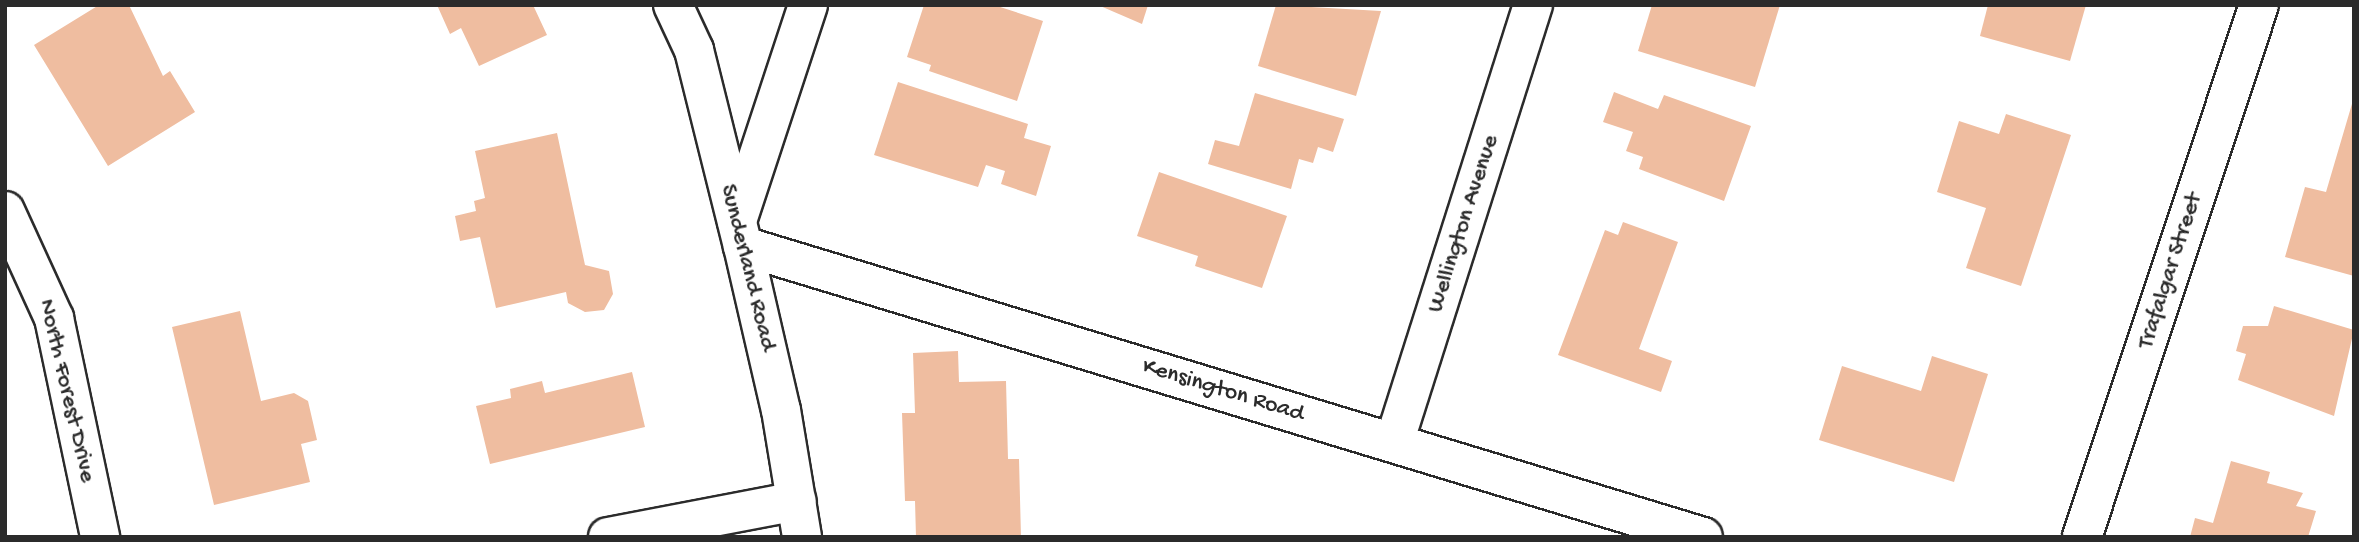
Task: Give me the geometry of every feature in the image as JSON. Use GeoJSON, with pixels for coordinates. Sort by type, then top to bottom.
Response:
{"type":"FeatureCollection","features":[{"type":"Feature","properties":{"kind":"street","name":"Sunderland Road"},"geometry":{"type":"LineString","coordinates":[[673,5],[694,50],[740,234],[799,519]]}},
{"type":"Feature","properties":{"kind":"street"},"geometry":{"type":"LineString","coordinates":[[740,234],[808,5]]}},
{"type":"Feature","properties":{"kind":"street","name":"Wellington Avenue"},"geometry":{"type":"LineString","coordinates":[[1394,443],[1533,5]]}},
{"type":"Feature","properties":{"kind":"street","name":"Trafalgar Street"},"geometry":{"type":"LineString","coordinates":[[2082,537],[2259,5]]}},
{"type":"Feature","properties":{"kind":"street","name":"North Forest Drive"},"geometry":{"type":"LineString","coordinates":[[5,211],[54,318],[100,537]]}},
{"type":"Feature","properties":{"kind":"street","name":"Kensington Road"},"geometry":{"type":"LineString","coordinates":[[740,234],[1394,443],[1703,537]]}},
{"type":"Feature","properties":{"kind":"street"},"geometry":{"type":"LineString","coordinates":[[608,537],[799,519]]}},
{"type":"Feature","properties":{"kind":"building"},"geometry":{"type":"Polygon","coordinates":[[[99,5],[129,5],[163,76],[170,71],[195,112],[108,166],[34,45],[99,5]]]}},
{"type":"Feature","properties":{"kind":"building"},"geometry":{"type":"Polygon","coordinates":[[[437,5],[533,5],[547,35],[479,66],[461,28],[450,34],[437,5]]]}},
{"type":"Feature","properties":{"kind":"building"},"geometry":{"type":"Polygon","coordinates":[[[924,5],[994,5],[1043,21],[1017,101],[929,71],[931,65],[907,57],[924,5]]]}},
{"type":"Feature","properties":{"kind":"building"},"geometry":{"type":"Polygon","coordinates":[[[1098,5],[1148,5],[1142,24],[1098,5]]]}},
{"type":"Feature","properties":{"kind":"building"},"geometry":{"type":"Polygon","coordinates":[[[1276,5],[1381,11],[1356,96],[1258,66],[1276,5]]]}},
{"type":"Feature","properties":{"kind":"building"},"geometry":{"type":"Polygon","coordinates":[[[1652,5],[1780,5],[1755,87],[1638,51],[1652,5]]]}},
{"type":"Feature","properties":{"kind":"building"},"geometry":{"type":"Polygon","coordinates":[[[1988,5],[2086,5],[2070,61],[1980,36],[1988,5]]]}},
{"type":"Feature","properties":{"kind":"building"},"geometry":{"type":"Polygon","coordinates":[[[898,82],[1028,124],[1024,138],[1051,146],[1036,196],[1001,184],[1005,171],[986,165],[978,187],[874,155],[898,82]]]}},
{"type":"Feature","properties":{"kind":"building"},"geometry":{"type":"Polygon","coordinates":[[[1614,92],[1658,109],[1664,95],[1751,126],[1724,201],[1639,169],[1643,157],[1626,151],[1633,132],[1603,122],[1614,92]]]}},
{"type":"Feature","properties":{"kind":"building"},"geometry":{"type":"Polygon","coordinates":[[[1255,93],[1344,119],[1333,152],[1318,147],[1313,163],[1299,159],[1291,189],[1208,164],[1215,140],[1239,146],[1255,93]]]}},
{"type":"Feature","properties":{"kind":"building"},"geometry":{"type":"Polygon","coordinates":[[[2354,97],[2354,276],[2285,257],[2305,187],[2326,192],[2354,97]]]}},
{"type":"Feature","properties":{"kind":"building"},"geometry":{"type":"Polygon","coordinates":[[[2006,114],[2071,135],[2021,286],[1966,268],[1986,208],[1937,192],[1959,121],[1999,134],[2006,114]]]}},
{"type":"Feature","properties":{"kind":"building"},"geometry":{"type":"Polygon","coordinates":[[[557,133],[585,265],[609,271],[613,294],[604,310],[585,312],[568,303],[566,292],[496,308],[480,237],[460,241],[455,216],[476,211],[474,201],[485,198],[475,151],[557,133]]]}},
{"type":"Feature","properties":{"kind":"building"},"geometry":{"type":"Polygon","coordinates":[[[1159,172],[1287,216],[1262,288],[1195,266],[1198,256],[1137,236],[1159,172]]]}},
{"type":"Feature","properties":{"kind":"building"},"geometry":{"type":"Polygon","coordinates":[[[1623,222],[1678,242],[1639,349],[1672,361],[1661,392],[1558,355],[1605,230],[1618,235],[1623,222]]]}},
{"type":"Feature","properties":{"kind":"building"},"geometry":{"type":"Polygon","coordinates":[[[2274,306],[2354,330],[2334,416],[2238,380],[2246,354],[2236,351],[2243,326],[2268,326],[2274,306]]]}},
{"type":"Feature","properties":{"kind":"building"},"geometry":{"type":"Polygon","coordinates":[[[240,311],[261,401],[294,393],[308,401],[317,440],[301,444],[310,482],[214,505],[172,327],[240,311]]]}},
{"type":"Feature","properties":{"kind":"building"},"geometry":{"type":"Polygon","coordinates":[[[958,351],[959,382],[1006,381],[1008,459],[1019,459],[1021,537],[916,537],[915,501],[905,501],[902,413],[915,413],[913,353],[958,351]]]}},
{"type":"Feature","properties":{"kind":"building"},"geometry":{"type":"Polygon","coordinates":[[[1932,356],[1988,374],[1954,482],[1819,440],[1842,366],[1921,391],[1932,356]]]}},
{"type":"Feature","properties":{"kind":"building"},"geometry":{"type":"Polygon","coordinates":[[[632,372],[645,427],[490,464],[476,406],[511,398],[510,389],[542,381],[545,393],[632,372]]]}},
{"type":"Feature","properties":{"kind":"building"},"geometry":{"type":"Polygon","coordinates":[[[2231,461],[2270,472],[2267,483],[2303,493],[2296,506],[2316,511],[2308,537],[2190,537],[2195,518],[2213,523],[2231,461]]]}}]}
